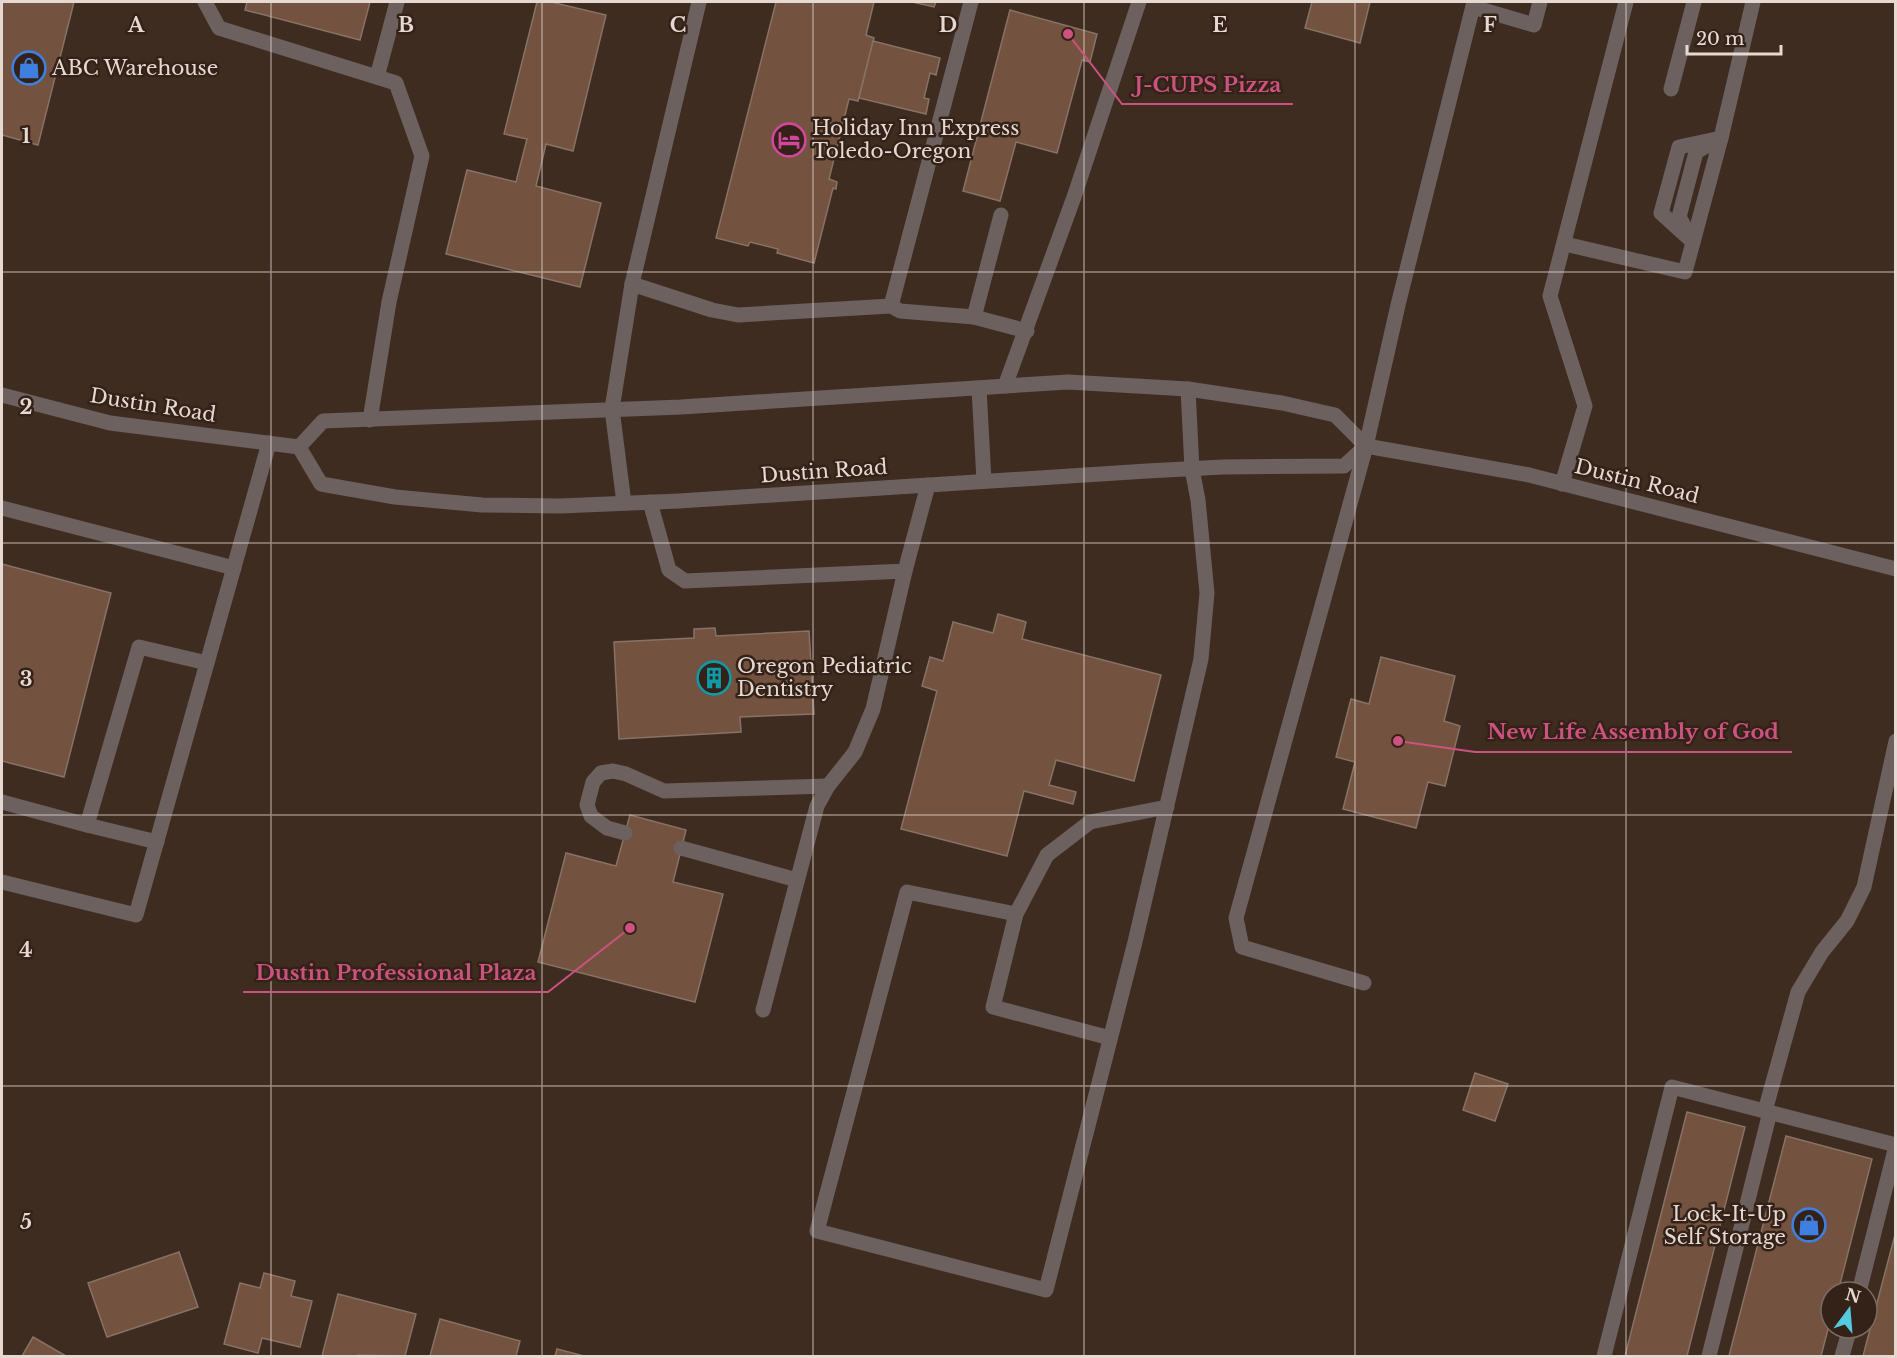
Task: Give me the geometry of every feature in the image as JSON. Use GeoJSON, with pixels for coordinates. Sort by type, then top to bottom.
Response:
{"type":"FeatureCollection","features":[{"type":"Feature","properties":{"kind":"street"},"geometry":{"type":"LineString","coordinates":[[205,2],[219,28],[396,83],[422,156],[389,302],[370,420]]}},
{"type":"Feature","properties":{"kind":"street"},"geometry":{"type":"LineString","coordinates":[[377,77],[397,2]]}},
{"type":"Feature","properties":{"kind":"street"},"geometry":{"type":"LineString","coordinates":[[624,503],[612,409],[632,284],[699,2]]}},
{"type":"Feature","properties":{"kind":"street"},"geometry":{"type":"LineString","coordinates":[[891,306],[971,2]]}},
{"type":"Feature","properties":{"kind":"street"},"geometry":{"type":"LineString","coordinates":[[1005,386],[1027,331],[1074,197],[1139,2]]}},
{"type":"Feature","properties":{"kind":"street"},"geometry":{"type":"LineString","coordinates":[[1364,983],[1242,947],[1236,918],[1366,446],[1398,304],[1473,4],[1534,25],[1540,2]]}},
{"type":"Feature","properties":{"kind":"street"},"geometry":{"type":"LineString","coordinates":[[1563,484],[1585,406],[1550,296],[1626,2]]}},
{"type":"Feature","properties":{"kind":"street"},"geometry":{"type":"LineString","coordinates":[[1671,89],[1694,2]]}},
{"type":"Feature","properties":{"kind":"street"},"geometry":{"type":"LineString","coordinates":[[1565,244],[1685,272],[1721,138],[1753,2]]}},
{"type":"Feature","properties":{"kind":"street"},"geometry":{"type":"LineString","coordinates":[[1693,242],[1661,213],[1679,147],[1721,138]]}},
{"type":"Feature","properties":{"kind":"street"},"geometry":{"type":"LineString","coordinates":[[974,317],[1002,215]]}},
{"type":"Feature","properties":{"kind":"street"},"geometry":{"type":"LineString","coordinates":[[632,284],[712,310],[738,315],[891,306],[900,311],[974,317],[1027,331]]}},
{"type":"Feature","properties":{"kind":"street"},"geometry":{"type":"LineString","coordinates":[[299,447],[323,421],[681,407],[1068,382],[1188,389],[1282,403],[1335,415],[1366,446]]}},
{"type":"Feature","properties":{"kind":"street"},"geometry":{"type":"LineString","coordinates":[[979,388],[984,481]]}},
{"type":"Feature","properties":{"kind":"street"},"geometry":{"type":"LineString","coordinates":[[1016,914],[907,892],[817,1231],[1046,1290],[1135,942],[1201,659],[1207,593],[1198,500],[1192,469],[1188,389]]}},
{"type":"Feature","properties":{"kind":"street","name":"Dustin Road"},"geometry":{"type":"LineString","coordinates":[[2,395],[110,423],[299,447],[321,484],[395,497],[482,505],[560,506],[650,502],[1192,469],[1344,466],[1366,446],[1529,475],[1896,569]]}},
{"type":"Feature","properties":{"kind":"street"},"geometry":{"type":"LineString","coordinates":[[2,882],[136,915],[269,443]]}},
{"type":"Feature","properties":{"kind":"street"},"geometry":{"type":"LineString","coordinates":[[763,1011],[817,806],[828,786],[855,752],[873,709],[905,571],[928,485]]}},
{"type":"Feature","properties":{"kind":"street"},"geometry":{"type":"LineString","coordinates":[[650,502],[669,570],[684,581],[905,571]]}},
{"type":"Feature","properties":{"kind":"street"},"geometry":{"type":"LineString","coordinates":[[2,508],[234,568]]}},
{"type":"Feature","properties":{"kind":"street"},"geometry":{"type":"LineString","coordinates":[[87,825],[139,647],[207,663]]}},
{"type":"Feature","properties":{"kind":"street"},"geometry":{"type":"LineString","coordinates":[[1709,1356],[1798,992],[1822,952],[1847,921],[1864,886],[1896,741]]}},
{"type":"Feature","properties":{"kind":"street"},"geometry":{"type":"LineString","coordinates":[[625,833],[607,828],[591,816],[587,805],[592,782],[601,772],[613,771],[626,774],[664,791],[828,786]]}},
{"type":"Feature","properties":{"kind":"street"},"geometry":{"type":"LineString","coordinates":[[2,802],[157,842]]}},
{"type":"Feature","properties":{"kind":"street"},"geometry":{"type":"LineString","coordinates":[[1110,1038],[993,1007],[1016,914],[1047,855],[1090,822],[1167,807]]}},
{"type":"Feature","properties":{"kind":"street"},"geometry":{"type":"LineString","coordinates":[[681,848],[797,880]]}},
{"type":"Feature","properties":{"kind":"street"},"geometry":{"type":"LineString","coordinates":[[1604,1356],[1672,1087],[1896,1145],[1862,1280]]}},
{"type":"Feature","properties":{"kind":"street"},"geometry":{"type":"LineString","coordinates":[[1842,1356],[1847,1340]]}},
{"type":"Feature","properties":{"kind":"building","name":"ABC Warehouse"},"geometry":{"type":"Polygon","coordinates":[[[2,2],[74,2],[38,145],[2,135],[2,2]]]}},
{"type":"Feature","properties":{"kind":"building"},"geometry":{"type":"Polygon","coordinates":[[[247,2],[370,2],[360,40],[245,10],[247,2]]]}},
{"type":"Feature","properties":{"kind":"building"},"geometry":{"type":"Polygon","coordinates":[[[537,2],[551,2],[606,15],[573,151],[546,144],[536,186],[601,203],[580,287],[446,254],[467,170],[516,182],[527,139],[504,134],[537,2]]]}},
{"type":"Feature","properties":{"kind":"building","name":"Holiday Inn Express Toledo-Oregon"},"geometry":{"type":"Polygon","coordinates":[[[776,2],[874,2],[866,35],[874,38],[858,101],[849,99],[829,179],[837,182],[836,189],[833,188],[814,263],[777,253],[778,249],[750,242],[748,246],[716,238],[776,2]]]}},
{"type":"Feature","properties":{"kind":"building"},"geometry":{"type":"Polygon","coordinates":[[[912,2],[936,2],[934,7],[912,2]]]}},
{"type":"Feature","properties":{"kind":"building"},"geometry":{"type":"Polygon","coordinates":[[[1312,2],[1370,2],[1360,43],[1305,28],[1312,2]]]}},
{"type":"Feature","properties":{"kind":"building"},"geometry":{"type":"Polygon","coordinates":[[[1010,10],[1097,34],[1090,62],[1082,60],[1057,153],[1016,142],[1000,201],[963,191],[1010,10]]]}},
{"type":"Feature","properties":{"kind":"building"},"geometry":{"type":"Polygon","coordinates":[[[873,41],[940,58],[936,75],[930,73],[924,98],[929,99],[926,114],[859,98],[873,41]]]}},
{"type":"Feature","properties":{"kind":"building"},"geometry":{"type":"Polygon","coordinates":[[[2,564],[111,593],[64,777],[2,761],[2,564]]]}},
{"type":"Feature","properties":{"kind":"building"},"geometry":{"type":"Polygon","coordinates":[[[998,614],[1026,622],[1022,639],[1161,675],[1134,781],[1056,760],[1049,785],[1076,792],[1073,804],[1024,791],[1007,856],[901,829],[937,691],[922,686],[930,657],[943,661],[953,622],[993,633],[998,614]]]}},
{"type":"Feature","properties":{"kind":"building","name":"Oregon Pediatric Dentistry"},"geometry":{"type":"Polygon","coordinates":[[[715,628],[716,636],[809,631],[814,714],[740,717],[741,732],[619,739],[614,642],[694,638],[694,629],[715,628]]]}},
{"type":"Feature","properties":{"kind":"building"},"geometry":{"type":"Polygon","coordinates":[[[1381,657],[1455,676],[1444,721],[1460,726],[1445,786],[1428,782],[1416,828],[1343,809],[1355,762],[1336,757],[1351,699],[1369,704],[1381,657]]]}},
{"type":"Feature","properties":{"kind":"building"},"geometry":{"type":"Polygon","coordinates":[[[630,815],[686,830],[673,882],[723,894],[695,1002],[538,962],[566,853],[616,866],[630,815]]]}},
{"type":"Feature","properties":{"kind":"building"},"geometry":{"type":"Polygon","coordinates":[[[1475,1073],[1508,1084],[1495,1121],[1463,1110],[1475,1073]]]}},
{"type":"Feature","properties":{"kind":"building","name":"Lock-It-Up Self Storage"},"geometry":{"type":"Polygon","coordinates":[[[1687,1112],[1745,1127],[1687,1356],[1625,1356],[1687,1112]]]}},
{"type":"Feature","properties":{"kind":"building","name":"Lock-It-Up Self Storage"},"geometry":{"type":"Polygon","coordinates":[[[1786,1136],[1872,1159],[1841,1280],[1819,1280],[1819,1340],[1825,1340],[1821,1356],[1729,1356],[1786,1136]]]}},
{"type":"Feature","properties":{"kind":"building"},"geometry":{"type":"Polygon","coordinates":[[[1896,1231],[1896,1356],[1863,1356],[1867,1340],[1879,1340],[1879,1295],[1896,1231]]]}},
{"type":"Feature","properties":{"kind":"building"},"geometry":{"type":"Polygon","coordinates":[[[179,1252],[198,1307],[107,1337],[88,1283],[179,1252]]]}},
{"type":"Feature","properties":{"kind":"building"},"geometry":{"type":"Polygon","coordinates":[[[264,1273],[295,1281],[291,1296],[312,1301],[300,1347],[262,1338],[258,1353],[224,1344],[240,1283],[260,1288],[264,1273]]]}},
{"type":"Feature","properties":{"kind":"building"},"geometry":{"type":"Polygon","coordinates":[[[338,1294],[416,1314],[405,1356],[322,1356],[338,1294]]]}},
{"type":"Feature","properties":{"kind":"building"},"geometry":{"type":"Polygon","coordinates":[[[440,1319],[520,1341],[516,1356],[430,1356],[440,1319]]]}},
{"type":"Feature","properties":{"kind":"building"},"geometry":{"type":"Polygon","coordinates":[[[33,1337],[66,1356],[22,1356],[33,1337]]]}},
{"type":"Feature","properties":{"kind":"building"},"geometry":{"type":"Polygon","coordinates":[[[557,1349],[584,1356],[555,1356],[557,1349]]]}},
{"type":"Feature","properties":{"kind":"place","name":"J-CUPS Pizza"},"geometry":{"type":"Point","coordinates":[1068,34]}},
{"type":"Feature","properties":{"kind":"place","name":"ABC Warehouse"},"geometry":{"type":"Point","coordinates":[29,68]}},
{"type":"Feature","properties":{"kind":"place","name":"Holiday Inn Express Toledo-Oregon"},"geometry":{"type":"Point","coordinates":[789,140]}},
{"type":"Feature","properties":{"kind":"place","name":"Oregon Pediatric Dentistry"},"geometry":{"type":"Point","coordinates":[714,678]}},
{"type":"Feature","properties":{"kind":"place","name":"New Life Assembly of God"},"geometry":{"type":"Point","coordinates":[1398,741]}},
{"type":"Feature","properties":{"kind":"place","name":"Dustin Professional Plaza"},"geometry":{"type":"Point","coordinates":[630,928]}},
{"type":"Feature","properties":{"kind":"place","name":"Lock-It-Up Self Storage"},"geometry":{"type":"Point","coordinates":[1809,1225]}}]}
